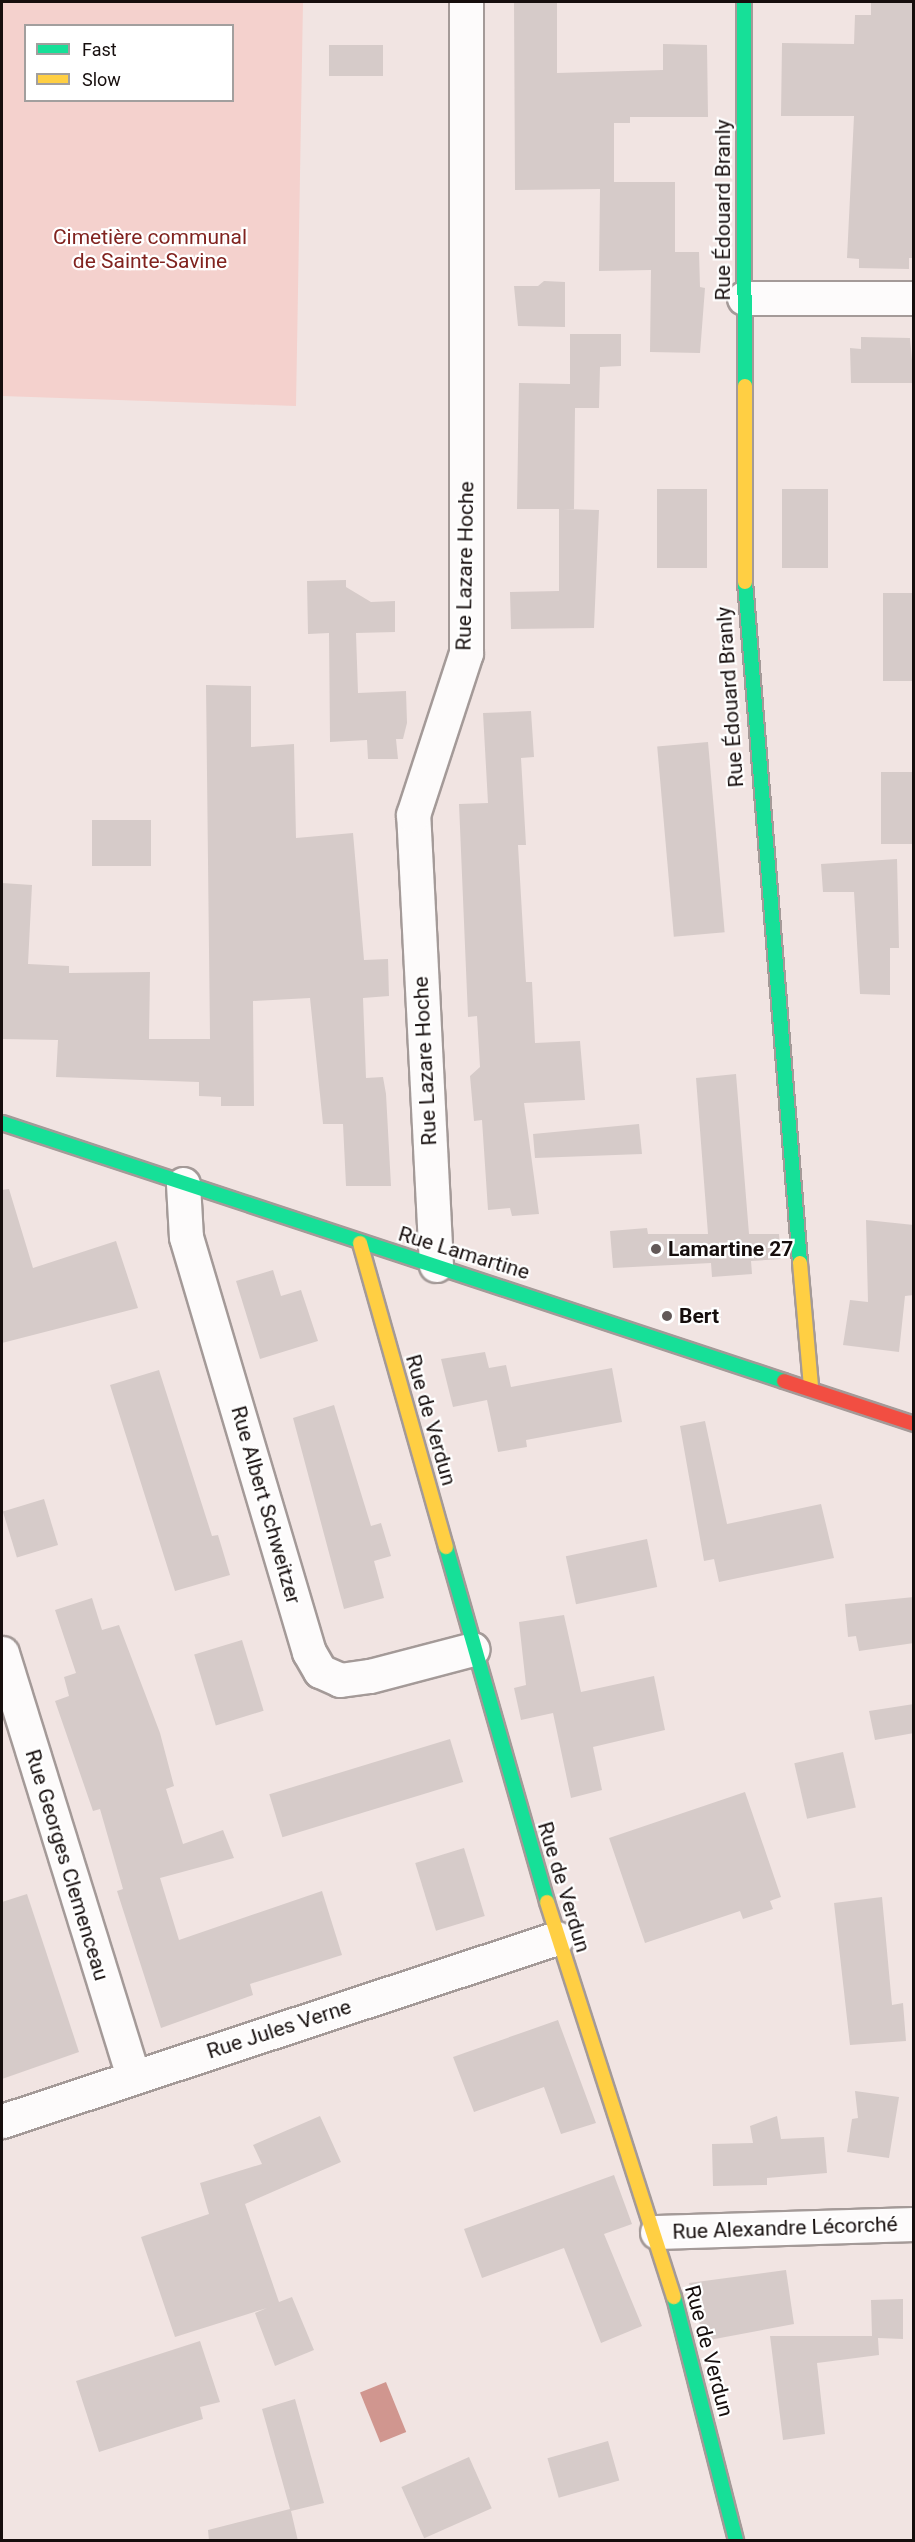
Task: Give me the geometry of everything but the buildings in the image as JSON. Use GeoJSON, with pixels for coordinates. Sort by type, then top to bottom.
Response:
{"type":"FeatureCollection","features":[{"type":"Feature","properties":{"kind":"street","name":"Rue Lazare Hoche"},"geometry":{"type":"LineString","coordinates":[[436,1265],[413,815],[466,653],[466,2]]}},
{"type":"Feature","properties":{"kind":"street","name":"Rue Édouard Branly"},"geometry":{"type":"LineString","coordinates":[[744,2],[745,631],[811,1387]]}},
{"type":"Feature","properties":{"kind":"street"},"geometry":{"type":"LineString","coordinates":[[744,298],[914,298]]}},
{"type":"Feature","properties":{"kind":"street","name":"Rue Lamartine"},"geometry":{"type":"LineString","coordinates":[[2,1123],[360,1243],[436,1265],[811,1387],[914,1424]]}},
{"type":"Feature","properties":{"kind":"street","name":"Rue Albert Schweitzer"},"geometry":{"type":"LineString","coordinates":[[183,1184],[186,1237],[309,1652],[320,1671],[340,1680],[370,1676],[473,1649]]}},
{"type":"Feature","properties":{"kind":"street","name":"Rue de Verdun"},"geometry":{"type":"LineString","coordinates":[[360,1243],[473,1649],[557,1938],[657,2232],[736,2541]]}},
{"type":"Feature","properties":{"kind":"street","name":"Rue Georges Clemenceau"},"geometry":{"type":"LineString","coordinates":[[2,1653],[133,2077]]}},
{"type":"Feature","properties":{"kind":"street","name":"Rue Jules Verne"},"geometry":{"type":"LineString","coordinates":[[2,2121],[557,1938]]}},
{"type":"Feature","properties":{"kind":"street","name":"Rue Alexandre Lécorché"},"geometry":{"type":"LineString","coordinates":[[657,2232],[914,2224]]}},
{"type":"Feature","properties":{"kind":"green space","name":"Cimetière communal de Sainte-Savine"},"geometry":{"type":"Polygon","coordinates":[[[2,2],[303,2],[296,406],[2,396],[2,2]]]}},
{"type":"Feature","properties":{"kind":"shaded area"},"geometry":{"type":"Polygon","coordinates":[[[386,2382],[406,2432],[380,2443],[360,2392],[386,2382]]]}},
{"type":"Feature","properties":{"kind":"traffic: fast"},"geometry":{"type":"LineString","coordinates":[[744,2],[745,386]]}},
{"type":"Feature","properties":{"kind":"traffic: fast"},"geometry":{"type":"LineString","coordinates":[[745,582],[800,1263]]}},
{"type":"Feature","properties":{"kind":"traffic: fast"},"geometry":{"type":"LineString","coordinates":[[2,1123],[784,1381]]}},
{"type":"Feature","properties":{"kind":"traffic: fast"},"geometry":{"type":"LineString","coordinates":[[446,1547],[547,1902]]}},
{"type":"Feature","properties":{"kind":"traffic: fast"},"geometry":{"type":"LineString","coordinates":[[674,2297],[736,2540]]}},
{"type":"Feature","properties":{"kind":"traffic: slow"},"geometry":{"type":"LineString","coordinates":[[745,386],[745,582]]}},
{"type":"Feature","properties":{"kind":"traffic: slow"},"geometry":{"type":"LineString","coordinates":[[360,1243],[446,1547]]}},
{"type":"Feature","properties":{"kind":"traffic: slow"},"geometry":{"type":"LineString","coordinates":[[800,1263],[811,1387]]}},
{"type":"Feature","properties":{"kind":"traffic: slow"},"geometry":{"type":"LineString","coordinates":[[547,1902],[674,2297]]}},
{"type":"Feature","properties":{"kind":"traffic: jam"},"geometry":{"type":"LineString","coordinates":[[784,1381],[914,1424]]}},
{"type":"Feature","properties":{"kind":"place","name":"Lamartine 27"},"geometry":{"type":"Point","coordinates":[656,1249]}},
{"type":"Feature","properties":{"kind":"place","name":"Bert"},"geometry":{"type":"Point","coordinates":[667,1316]}}]}
